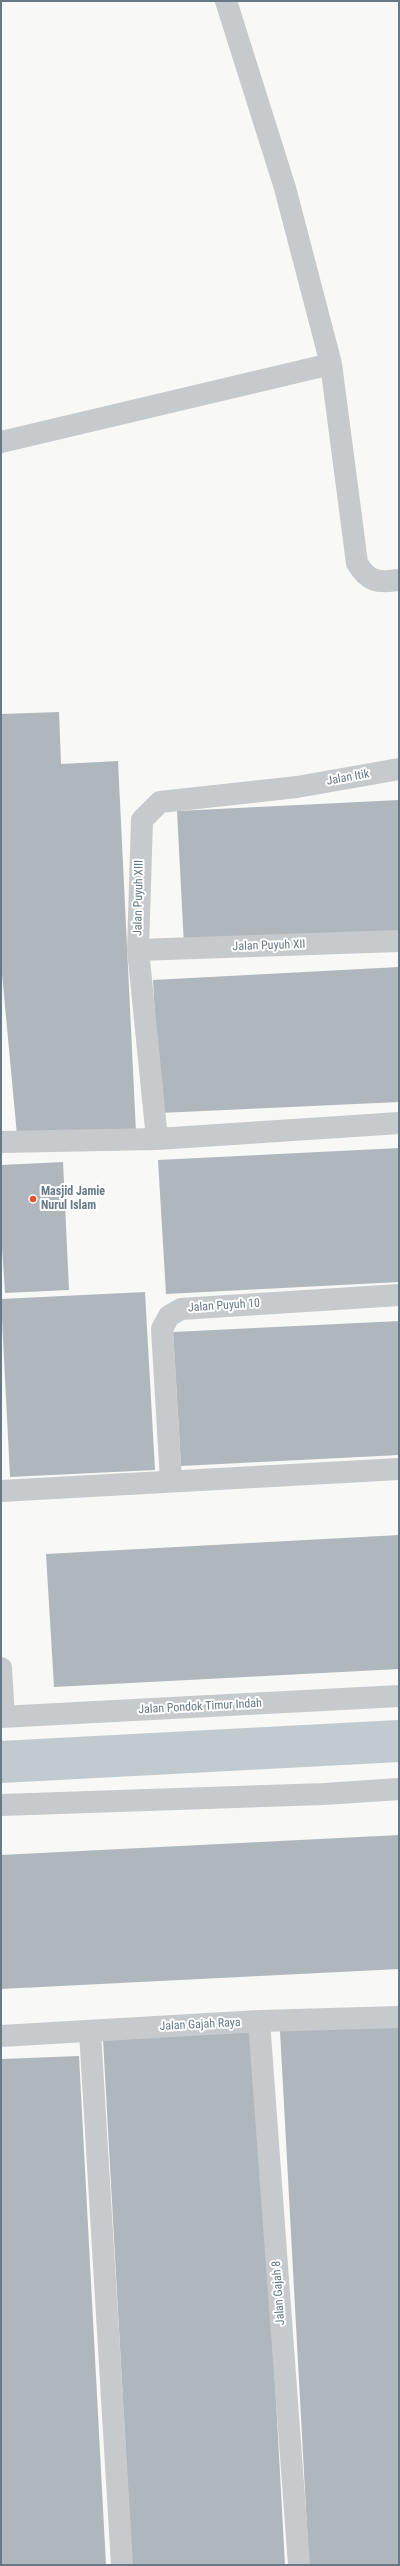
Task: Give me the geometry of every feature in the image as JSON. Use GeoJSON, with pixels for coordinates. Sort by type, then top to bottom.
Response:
{"type":"FeatureCollection","features":[{"type":"Feature","properties":{"kind":"street"},"geometry":{"type":"LineString","coordinates":[[226,1],[285,188],[330,364],[357,563],[364,574],[377,581],[399,580]]}},
{"type":"Feature","properties":{"kind":"street"},"geometry":{"type":"LineString","coordinates":[[1,442],[330,364]]}},
{"type":"Feature","properties":{"kind":"street","name":"Jalan Itik"},"geometry":{"type":"LineString","coordinates":[[297,787],[399,769]]}},
{"type":"Feature","properties":{"kind":"street","name":"Jalan Puyuh XIII"},"geometry":{"type":"LineString","coordinates":[[157,1139],[138,950],[142,820],[150,809],[160,802],[297,787]]}},
{"type":"Feature","properties":{"kind":"street","name":"Jalan Puyuh XII"},"geometry":{"type":"LineString","coordinates":[[138,950],[399,941]]}},
{"type":"Feature","properties":{"kind":"street"},"geometry":{"type":"LineString","coordinates":[[1,1142],[157,1139],[399,1123]]}},
{"type":"Feature","properties":{"kind":"street","name":"Jalan Puyuh 10"},"geometry":{"type":"LineString","coordinates":[[171,1481],[162,1329],[169,1316],[181,1309],[399,1295]]}},
{"type":"Feature","properties":{"kind":"street"},"geometry":{"type":"LineString","coordinates":[[1,1491],[399,1469]]}},
{"type":"Feature","properties":{"kind":"street"},"geometry":{"type":"LineString","coordinates":[[1,1668],[2,1717]]}},
{"type":"Feature","properties":{"kind":"street","name":"Jalan Pondok Timur Indah"},"geometry":{"type":"LineString","coordinates":[[2,1717],[399,1696]]}},
{"type":"Feature","properties":{"kind":"street"},"geometry":{"type":"LineString","coordinates":[[1,1805],[324,1794],[399,1789]]}},
{"type":"Feature","properties":{"kind":"street","name":"Jalan Gajah Raya"},"geometry":{"type":"LineString","coordinates":[[1,2036],[258,2021],[399,2017]]}},
{"type":"Feature","properties":{"kind":"street","name":"Jalan Gajah 8"},"geometry":{"type":"LineString","coordinates":[[258,2021],[299,2565]]}},
{"type":"Feature","properties":{"kind":"street"},"geometry":{"type":"LineString","coordinates":[[90,2032],[122,2565]]}},
{"type":"Feature","properties":{"kind":"building"},"geometry":{"type":"Polygon","coordinates":[[[59,712],[61,764],[118,761],[136,1132],[17,1135],[1,963],[1,714],[59,712]]]}},
{"type":"Feature","properties":{"kind":"building"},"geometry":{"type":"Polygon","coordinates":[[[399,800],[399,934],[184,945],[177,811],[399,800]]]}},
{"type":"Feature","properties":{"kind":"building"},"geometry":{"type":"Polygon","coordinates":[[[399,967],[399,1102],[160,1113],[153,980],[399,967]]]}},
{"type":"Feature","properties":{"kind":"building"},"geometry":{"type":"Polygon","coordinates":[[[399,1148],[399,1282],[166,1294],[158,1160],[399,1148]]]}},
{"type":"Feature","properties":{"kind":"building","name":"Masjid Jamie Nurul Islam"},"geometry":{"type":"Polygon","coordinates":[[[63,1162],[69,1290],[5,1293],[1,1233],[1,1165],[63,1162]]]}},
{"type":"Feature","properties":{"kind":"building"},"geometry":{"type":"Polygon","coordinates":[[[145,1292],[155,1470],[10,1477],[1,1299],[145,1292]]]}},
{"type":"Feature","properties":{"kind":"building"},"geometry":{"type":"Polygon","coordinates":[[[399,1321],[399,1455],[181,1466],[173,1332],[399,1321]]]}},
{"type":"Feature","properties":{"kind":"building"},"geometry":{"type":"Polygon","coordinates":[[[399,1535],[399,1669],[54,1687],[46,1554],[399,1535]]]}},
{"type":"Feature","properties":{"kind":"building"},"geometry":{"type":"Polygon","coordinates":[[[399,1835],[399,1969],[1,1989],[1,1855],[399,1835]]]}},
{"type":"Feature","properties":{"kind":"building"},"geometry":{"type":"Polygon","coordinates":[[[399,2025],[399,2565],[309,2565],[280,2031],[399,2025]]]}},
{"type":"Feature","properties":{"kind":"building"},"geometry":{"type":"Polygon","coordinates":[[[256,2032],[285,2565],[132,2565],[103,2039],[256,2032]]]}},
{"type":"Feature","properties":{"kind":"building"},"geometry":{"type":"Polygon","coordinates":[[[79,2056],[106,2565],[1,2565],[1,2059],[79,2056]]]}},
{"type":"Feature","properties":{"kind":"waterway"},"geometry":{"type":"LineString","coordinates":[[1,1762],[399,1741]]}},
{"type":"Feature","properties":{"kind":"place","name":"Masjid Jamie Nurul Islam"},"geometry":{"type":"Point","coordinates":[33,1199]}}]}
